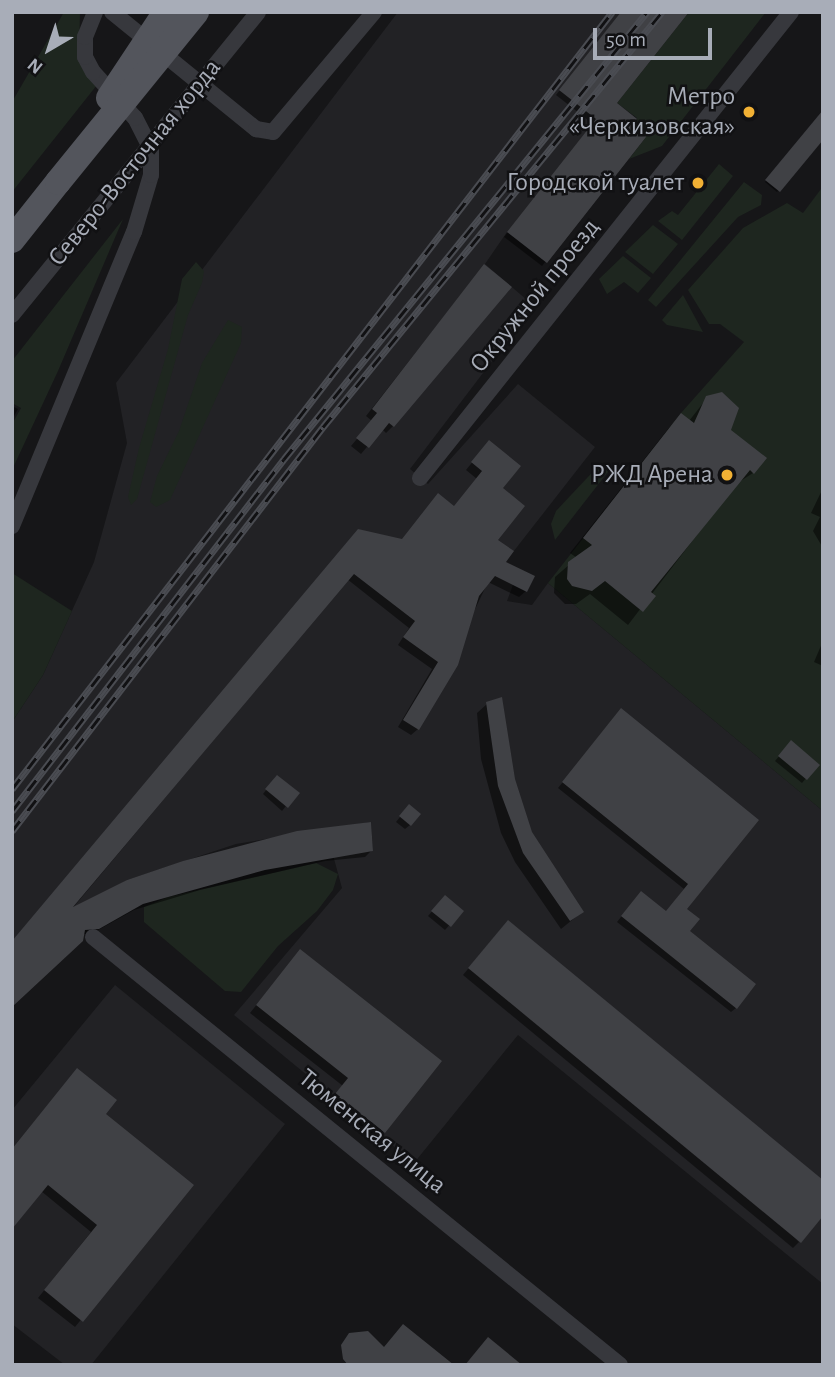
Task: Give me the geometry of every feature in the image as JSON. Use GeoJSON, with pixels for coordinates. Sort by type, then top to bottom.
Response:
{"type":"FeatureCollection","features":[{"type":"Feature","properties":{"kind":"main road"},"geometry":{"type":"LineString","coordinates":[[58,182],[166,12]]}},
{"type":"Feature","properties":{"kind":"main road","name":"Северо-Восточная хорда"},"geometry":{"type":"LineString","coordinates":[[12,240],[197,12]]}},
{"type":"Feature","properties":{"kind":"street"},"geometry":{"type":"LineString","coordinates":[[12,526],[134,232],[151,175],[150,149],[135,118],[93,72],[85,57],[85,37],[94,12]]}},
{"type":"Feature","properties":{"kind":"street"},"geometry":{"type":"LineString","coordinates":[[112,12],[256,129],[273,132],[374,12]]}},
{"type":"Feature","properties":{"kind":"street","name":"Северо-Восточная хорда"},"geometry":{"type":"LineString","coordinates":[[12,315],[258,12]]}},
{"type":"Feature","properties":{"kind":"street","name":"Окружной проезд"},"geometry":{"type":"LineString","coordinates":[[420,478],[791,12]]}},
{"type":"Feature","properties":{"kind":"street","name":"Тюменская улица"},"geometry":{"type":"LineString","coordinates":[[93,937],[620,1365]]}},
{"type":"Feature","properties":{"kind":"shaded area"},"geometry":{"type":"Polygon","coordinates":[[[64,12],[80,12],[79,57],[97,85],[12,192],[12,102],[64,12]]]}},
{"type":"Feature","properties":{"kind":"shaded area"},"geometry":{"type":"Polygon","coordinates":[[[398,12],[689,12],[617,103],[637,119],[646,137],[547,263],[507,232],[485,264],[534,306],[410,469],[428,484],[518,384],[595,447],[503,565],[513,585],[507,601],[532,605],[548,583],[823,811],[823,1284],[518,1035],[414,1163],[234,1015],[342,888],[333,855],[373,851],[371,822],[236,844],[127,880],[67,915],[307,628],[12,941],[12,722],[43,675],[94,562],[127,443],[116,383],[398,12]]]}},
{"type":"Feature","properties":{"kind":"shaded area"},"geometry":{"type":"Polygon","coordinates":[[[689,12],[766,12],[662,146],[629,159],[646,137],[632,126],[637,118],[617,103],[689,12]]]}},
{"type":"Feature","properties":{"kind":"shaded area"},"geometry":{"type":"Polygon","coordinates":[[[719,164],[733,176],[682,240],[658,221],[672,211],[678,215],[719,164]]]}},
{"type":"Feature","properties":{"kind":"shaded area"},"geometry":{"type":"Polygon","coordinates":[[[744,182],[762,195],[761,205],[738,217],[656,307],[648,300],[744,182]]]}},
{"type":"Feature","properties":{"kind":"shaded area","name":"РЖД Арена"},"geometry":{"type":"Polygon","coordinates":[[[821,189],[823,811],[548,583],[681,413],[744,342],[720,324],[709,324],[688,290],[743,228],[787,203],[803,213],[821,189]]]}},
{"type":"Feature","properties":{"kind":"shaded area"},"geometry":{"type":"Polygon","coordinates":[[[123,219],[12,470],[12,424],[21,408],[12,403],[12,361],[123,219]]]}},
{"type":"Feature","properties":{"kind":"shaded area"},"geometry":{"type":"Polygon","coordinates":[[[653,225],[678,244],[653,274],[625,252],[653,225]]]}},
{"type":"Feature","properties":{"kind":"shaded area"},"geometry":{"type":"Polygon","coordinates":[[[623,256],[651,278],[638,293],[624,282],[607,294],[599,279],[623,256]]]}},
{"type":"Feature","properties":{"kind":"shaded area"},"geometry":{"type":"Polygon","coordinates":[[[196,262],[204,271],[202,283],[188,315],[137,499],[131,505],[128,497],[139,448],[168,349],[182,279],[196,262]]]}},
{"type":"Feature","properties":{"kind":"shaded area"},"geometry":{"type":"Polygon","coordinates":[[[683,295],[703,332],[667,325],[662,320],[683,295]]]}},
{"type":"Feature","properties":{"kind":"shaded area"},"geometry":{"type":"Polygon","coordinates":[[[228,320],[242,327],[241,343],[170,500],[156,507],[150,502],[157,476],[179,431],[202,363],[228,320]]]}},
{"type":"Feature","properties":{"kind":"shaded area"},"geometry":{"type":"Polygon","coordinates":[[[602,462],[611,468],[555,540],[551,524],[556,511],[602,462]]]}},
{"type":"Feature","properties":{"kind":"shaded area"},"geometry":{"type":"Polygon","coordinates":[[[12,573],[72,611],[43,675],[12,722],[12,573]]]}},
{"type":"Feature","properties":{"kind":"shaded area"},"geometry":{"type":"Polygon","coordinates":[[[316,863],[338,874],[333,890],[317,911],[278,946],[241,992],[225,991],[144,922],[144,907],[168,897],[316,863]]]}},
{"type":"Feature","properties":{"kind":"shaded area"},"geometry":{"type":"Polygon","coordinates":[[[115,985],[285,1124],[91,1365],[65,1365],[12,1324],[12,1110],[115,985]]]}},
{"type":"Feature","properties":{"kind":"building"},"geometry":{"type":"Polygon","coordinates":[[[621,12],[689,12],[617,103],[637,119],[632,126],[646,137],[547,263],[507,232],[596,119],[559,90],[621,12]]]}},
{"type":"Feature","properties":{"kind":"building"},"geometry":{"type":"Polygon","coordinates":[[[823,110],[823,140],[780,192],[765,180],[823,110]]]}},
{"type":"Feature","properties":{"kind":"building"},"geometry":{"type":"Polygon","coordinates":[[[484,264],[512,287],[394,427],[389,423],[369,448],[356,438],[377,413],[372,409],[484,264]]]}},
{"type":"Feature","properties":{"kind":"building"},"geometry":{"type":"Polygon","coordinates":[[[722,392],[739,408],[731,430],[767,458],[754,474],[750,470],[651,592],[656,596],[643,612],[605,581],[592,591],[572,586],[567,579],[568,562],[592,545],[583,538],[681,413],[694,423],[706,396],[722,392]]]}},
{"type":"Feature","properties":{"kind":"building"},"geometry":{"type":"Polygon","coordinates":[[[489,440],[521,466],[503,488],[525,506],[498,540],[514,551],[506,562],[535,576],[527,592],[495,576],[479,596],[458,665],[419,730],[403,720],[438,662],[403,637],[415,621],[354,574],[73,907],[127,880],[183,861],[297,831],[371,822],[373,851],[265,870],[143,904],[99,929],[85,930],[83,941],[12,1007],[12,941],[358,529],[402,539],[438,493],[454,506],[482,471],[471,462],[489,440]]]}},
{"type":"Feature","properties":{"kind":"building"},"geometry":{"type":"Polygon","coordinates":[[[502,697],[515,779],[532,832],[584,912],[570,921],[523,853],[498,786],[486,702],[502,697]]]}},
{"type":"Feature","properties":{"kind":"building"},"geometry":{"type":"Polygon","coordinates":[[[621,708],[759,820],[687,909],[700,919],[690,931],[756,984],[737,1009],[621,916],[641,891],[666,911],[688,884],[562,782],[621,708]]]}},
{"type":"Feature","properties":{"kind":"building"},"geometry":{"type":"Polygon","coordinates":[[[791,740],[820,765],[807,780],[778,756],[791,740]]]}},
{"type":"Feature","properties":{"kind":"building"},"geometry":{"type":"Polygon","coordinates":[[[277,775],[300,793],[288,808],[265,789],[277,775]]]}},
{"type":"Feature","properties":{"kind":"building"},"geometry":{"type":"Polygon","coordinates":[[[409,804],[421,814],[411,826],[399,816],[409,804]]]}},
{"type":"Feature","properties":{"kind":"building"},"geometry":{"type":"Polygon","coordinates":[[[445,895],[464,911],[451,927],[431,911],[445,895]]]}},
{"type":"Feature","properties":{"kind":"building"},"geometry":{"type":"Polygon","coordinates":[[[508,920],[823,1180],[823,1216],[801,1243],[468,968],[508,920]]]}},
{"type":"Feature","properties":{"kind":"building"},"geometry":{"type":"Polygon","coordinates":[[[300,949],[442,1061],[385,1133],[335,1094],[348,1078],[256,1005],[300,949]]]}},
{"type":"Feature","properties":{"kind":"building"},"geometry":{"type":"Polygon","coordinates":[[[77,1068],[117,1100],[106,1114],[194,1185],[83,1322],[44,1290],[97,1225],[48,1185],[12,1229],[12,1149],[77,1068]]]}},
{"type":"Feature","properties":{"kind":"building"},"geometry":{"type":"Polygon","coordinates":[[[403,1324],[454,1365],[348,1365],[343,1359],[341,1345],[349,1333],[368,1331],[384,1347],[403,1324]]]}},
{"type":"Feature","properties":{"kind":"building"},"geometry":{"type":"Polygon","coordinates":[[[488,1337],[522,1365],[465,1365],[488,1337]]]}},
{"type":"Feature","properties":{"kind":"railway"},"geometry":{"type":"LineString","coordinates":[[12,789],[612,12]]}},
{"type":"Feature","properties":{"kind":"railway"},"geometry":{"type":"LineString","coordinates":[[12,811],[284,459],[647,12]]}},
{"type":"Feature","properties":{"kind":"railway"},"geometry":{"type":"LineString","coordinates":[[12,831],[323,427],[662,12]]}},
{"type":"Feature","properties":{"kind":"place","name":"Метро «Черкизовская»"},"geometry":{"type":"Point","coordinates":[749,112]}},
{"type":"Feature","properties":{"kind":"place","name":"Городской туалет"},"geometry":{"type":"Point","coordinates":[698,183]}},
{"type":"Feature","properties":{"kind":"place","name":"РЖД Арена"},"geometry":{"type":"Point","coordinates":[727,475]}}]}
